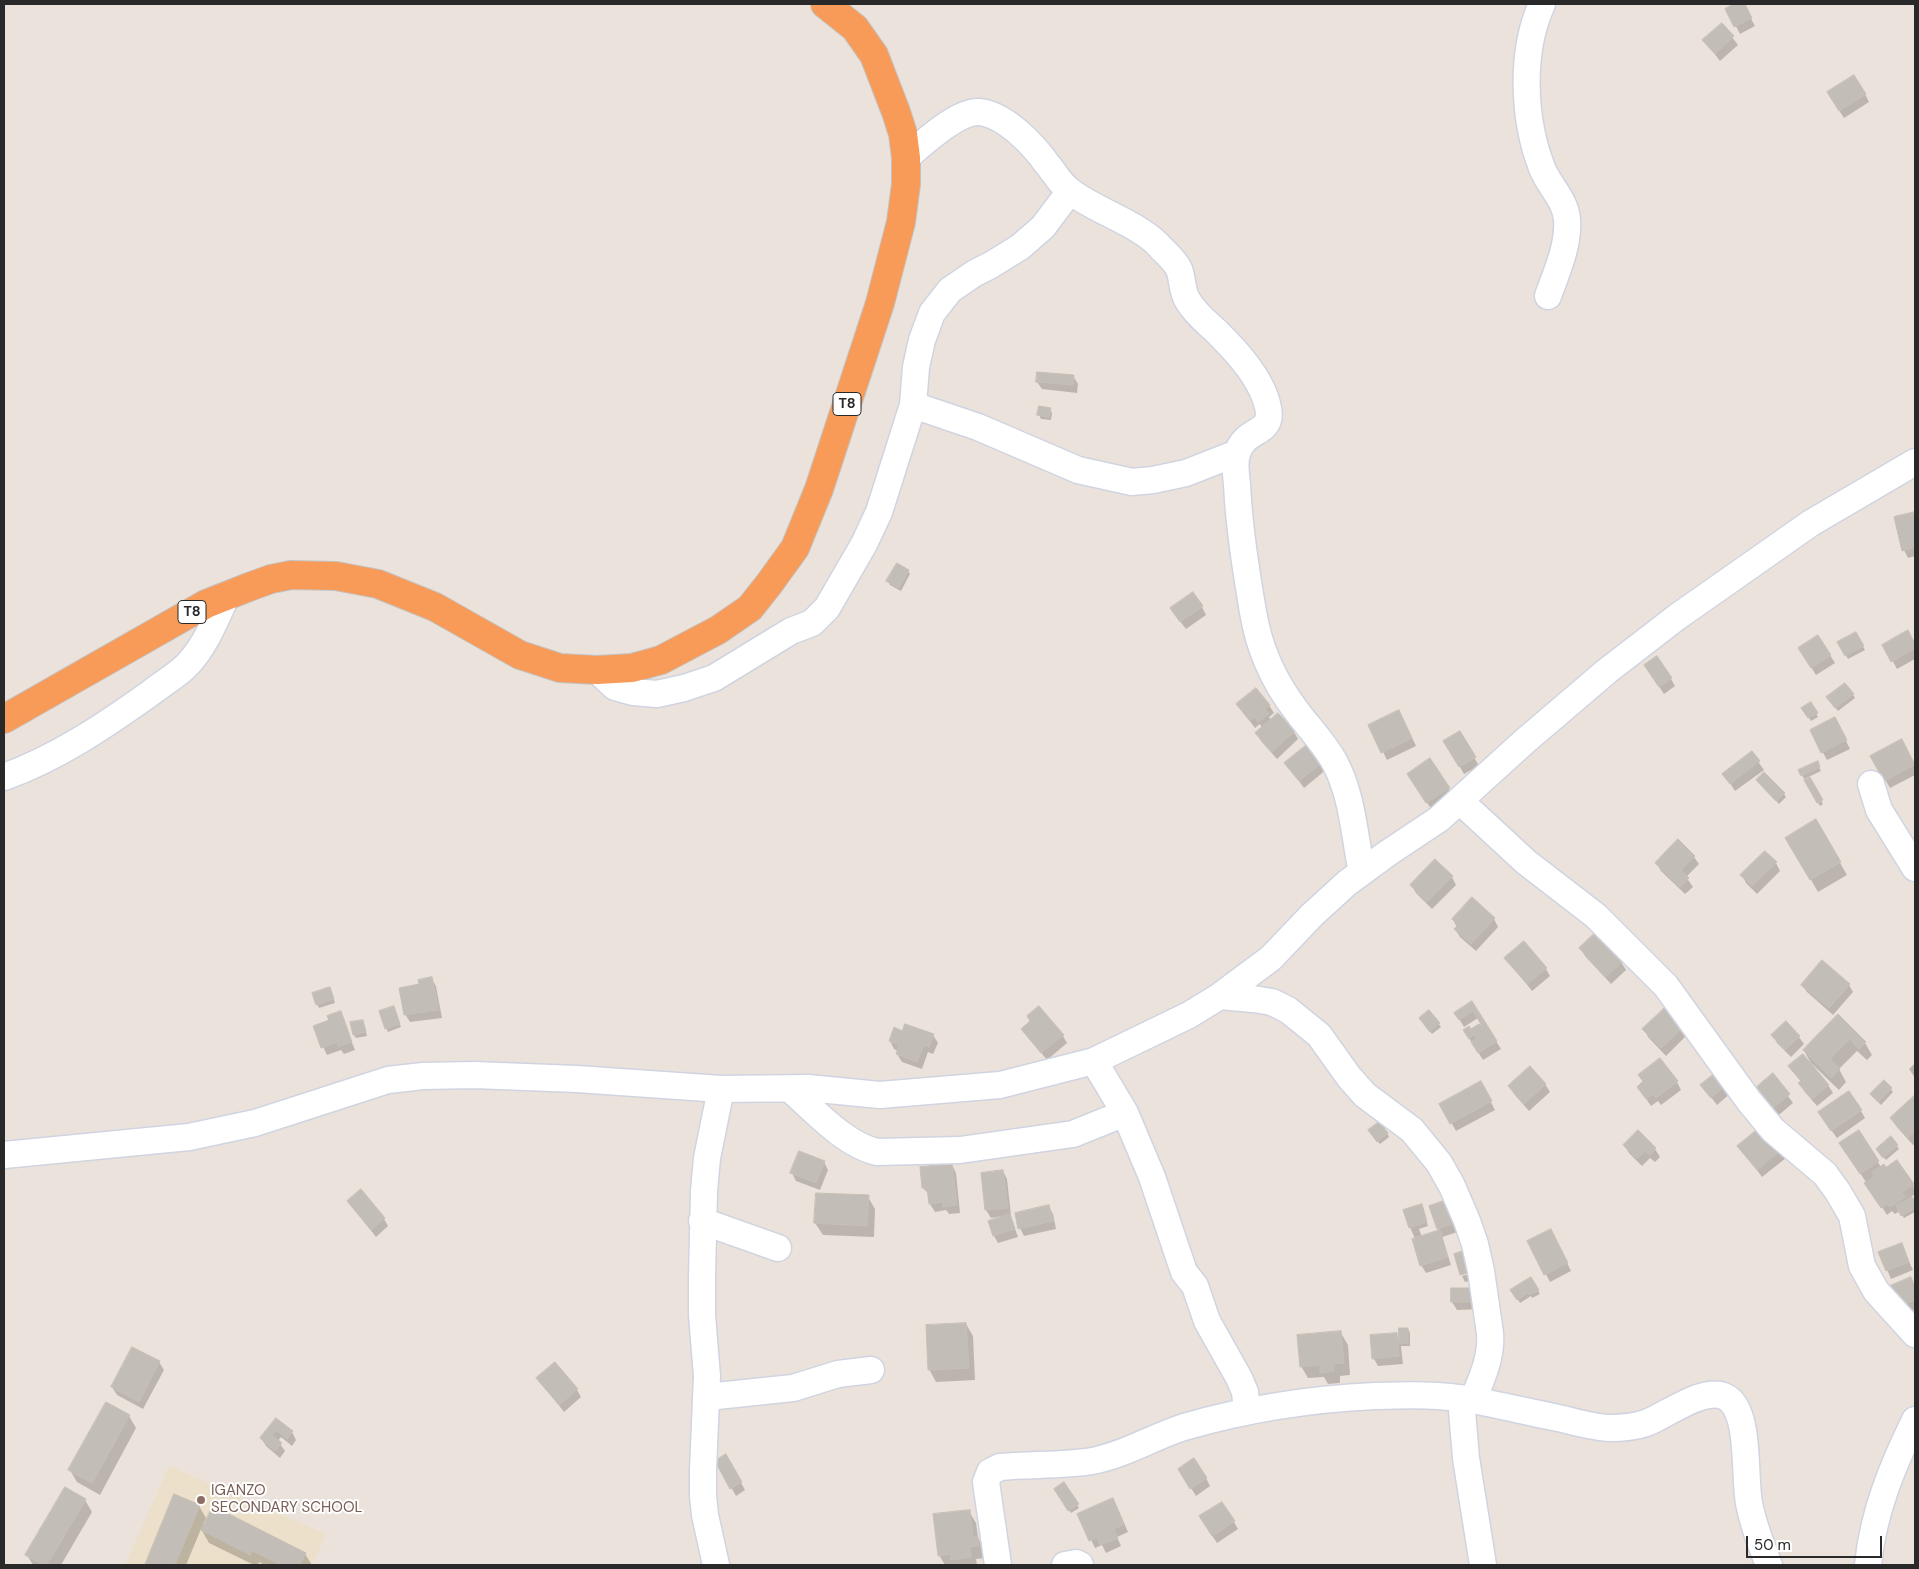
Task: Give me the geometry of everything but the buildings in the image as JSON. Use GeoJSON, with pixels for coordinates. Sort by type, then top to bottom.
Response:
{"type":"FeatureCollection","features":[{"type":"Feature","properties":{"kind":"highway","name":"T8"},"geometry":{"type":"LineString","coordinates":[[4,720],[182,617],[227,595],[271,579],[292,575],[316,574],[353,578],[400,592],[435,607],[520,655],[560,668],[597,670],[632,668],[661,660],[718,630],[750,608],[795,548],[819,489],[880,303],[900,222],[906,184],[906,158],[896,112],[874,54],[855,28],[826,4]]}},
{"type":"Feature","properties":{"kind":"street"},"geometry":{"type":"LineString","coordinates":[[1542,4],[1532,39],[1526,72],[1530,118],[1542,168],[1560,198],[1567,216],[1567,236],[1548,296]]}},
{"type":"Feature","properties":{"kind":"street"},"geometry":{"type":"LineString","coordinates":[[906,158],[935,132],[964,116],[978,112],[997,118],[1012,127],[1041,157],[1070,192],[1146,235],[1160,246],[1180,269],[1182,288],[1187,300],[1197,313],[1231,346],[1261,388],[1270,415],[1267,423],[1244,441],[1237,453],[1236,471],[1238,500],[1253,611],[1259,639],[1266,658],[1283,692],[1334,759],[1344,780],[1362,872]]}},
{"type":"Feature","properties":{"kind":"street"},"geometry":{"type":"LineString","coordinates":[[597,670],[614,687],[633,692],[657,694],[684,688],[714,678],[791,630],[812,623],[831,601],[864,544],[879,512],[913,405],[916,367],[922,340],[932,313],[950,290],[1020,246],[1043,227],[1070,192]]}},
{"type":"Feature","properties":{"kind":"street"},"geometry":{"type":"LineString","coordinates":[[913,405],[978,428],[1078,470],[1132,482],[1186,473],[1237,453]]}},
{"type":"Feature","properties":{"kind":"street"},"geometry":{"type":"LineString","coordinates":[[4,1156],[135,1141],[189,1137],[255,1123],[388,1080],[423,1076],[474,1075],[568,1079],[721,1089],[808,1088],[880,1095],[935,1092],[1000,1085],[1094,1061],[1189,1015],[1220,996],[1271,958],[1347,883],[1439,819],[1525,741],[1599,678],[1677,617],[1811,523],[1915,462]]}},
{"type":"Feature","properties":{"kind":"street"},"geometry":{"type":"LineString","coordinates":[[4,777],[76,743],[126,711],[188,664],[201,646],[227,595]]}},
{"type":"Feature","properties":{"kind":"street"},"geometry":{"type":"LineString","coordinates":[[1871,784],[1879,810],[1915,868]]}},
{"type":"Feature","properties":{"kind":"street"},"geometry":{"type":"LineString","coordinates":[[1460,801],[1526,862],[1596,916],[1666,986],[1749,1101],[1773,1130],[1825,1174],[1838,1192],[1852,1216],[1862,1266],[1876,1290],[1915,1334]]}},
{"type":"Feature","properties":{"kind":"street"},"geometry":{"type":"LineString","coordinates":[[1220,996],[1253,998],[1272,1002],[1288,1010],[1320,1035],[1349,1077],[1365,1095],[1405,1122],[1439,1163],[1452,1186],[1475,1244],[1488,1315],[1491,1346],[1488,1361],[1467,1399],[1466,1458],[1483,1565]]}},
{"type":"Feature","properties":{"kind":"street"},"geometry":{"type":"LineString","coordinates":[[1094,1061],[1126,1113],[1152,1177],[1184,1272],[1195,1286],[1207,1321],[1239,1378],[1245,1392],[1247,1411]]}},
{"type":"Feature","properties":{"kind":"street"},"geometry":{"type":"LineString","coordinates":[[716,1565],[705,1515],[703,1496],[707,1376],[702,1315],[702,1222],[707,1158],[721,1089]]}},
{"type":"Feature","properties":{"kind":"street"},"geometry":{"type":"LineString","coordinates":[[790,1089],[854,1143],[867,1150],[877,1152],[960,1150],[1073,1134],[1126,1113]]}},
{"type":"Feature","properties":{"kind":"street"},"geometry":{"type":"LineString","coordinates":[[702,1222],[778,1248]]}},
{"type":"Feature","properties":{"kind":"street"},"geometry":{"type":"LineString","coordinates":[[707,1397],[793,1388],[838,1374],[870,1370]]}},
{"type":"Feature","properties":{"kind":"street"},"geometry":{"type":"LineString","coordinates":[[998,1565],[986,1482],[990,1472],[1000,1467],[1092,1461],[1180,1428],[1247,1411],[1312,1401],[1373,1396],[1419,1395],[1467,1399],[1609,1428],[1644,1424],[1702,1396],[1719,1394],[1730,1400],[1738,1412],[1743,1429],[1750,1504],[1769,1565]]}},
{"type":"Feature","properties":{"kind":"street"},"geometry":{"type":"LineString","coordinates":[[1868,1565],[1870,1540],[1882,1495],[1915,1420]]}},
{"type":"Feature","properties":{"kind":"street"},"geometry":{"type":"LineString","coordinates":[[1064,1565],[1076,1563],[1080,1565]]}},
{"type":"Feature","properties":{"kind":"shaded area","name":"IGANZO SECONDARY SCHOOL"},"geometry":{"type":"Polygon","coordinates":[[[169,1466],[326,1534],[312,1565],[125,1565],[169,1466]]]}},
{"type":"Feature","properties":{"kind":"place","name":"IGANZO SECONDARY SCHOOL"},"geometry":{"type":"Point","coordinates":[201,1500]}}]}
